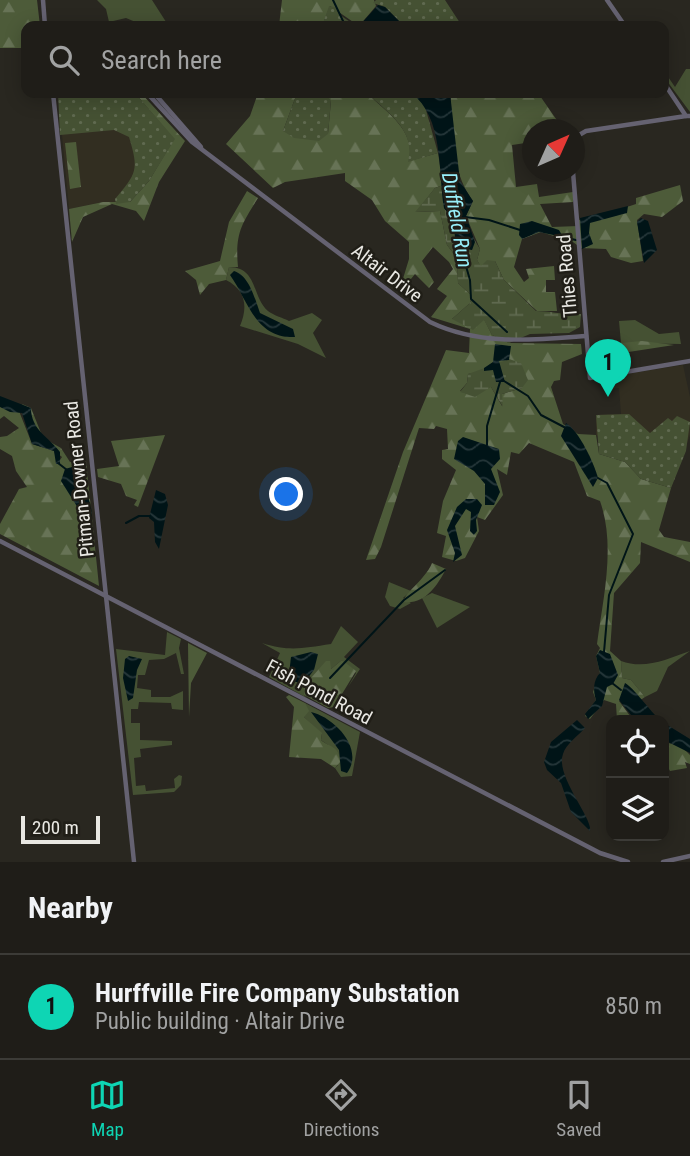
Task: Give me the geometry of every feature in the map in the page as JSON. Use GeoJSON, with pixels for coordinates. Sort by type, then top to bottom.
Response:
{"type":"FeatureCollection","features":[{"type":"Feature","properties":{"kind":"street"},"geometry":{"type":"LineString","coordinates":[[43,0],[45,21]]}},
{"type":"Feature","properties":{"kind":"street"},"geometry":{"type":"LineString","coordinates":[[607,0],[622,21]]}},
{"type":"Feature","properties":{"kind":"street"},"geometry":{"type":"LineString","coordinates":[[585,132],[688,116],[669,90]]}},
{"type":"Feature","properties":{"kind":"street","name":"Pitman-Downer Road"},"geometry":{"type":"LineString","coordinates":[[53,98],[134,862]]}},
{"type":"Feature","properties":{"kind":"street","name":"Altair Drive"},"geometry":{"type":"LineString","coordinates":[[151,98],[183,134],[430,322],[454,333],[488,340],[586,336]]}},
{"type":"Feature","properties":{"kind":"street","name":"Altair Drive"},"geometry":{"type":"LineString","coordinates":[[158,98],[202,148]]}},
{"type":"Feature","properties":{"kind":"street","name":"Thies Road"},"geometry":{"type":"LineString","coordinates":[[574,182],[590,378],[690,361]]}},
{"type":"Feature","properties":{"kind":"street","name":"Fish Pond Road"},"geometry":{"type":"LineString","coordinates":[[0,541],[600,853],[628,862]]}},
{"type":"Feature","properties":{"kind":"street"},"geometry":{"type":"LineString","coordinates":[[95,590],[101,589],[105,582]]}},
{"type":"Feature","properties":{"kind":"street"},"geometry":{"type":"LineString","coordinates":[[107,609],[111,603],[118,603]]}},
{"type":"Feature","properties":{"kind":"street"},"geometry":{"type":"LineString","coordinates":[[663,862],[690,856]]}},
{"type":"Feature","properties":{"kind":"shaded area"},"geometry":{"type":"Polygon","coordinates":[[[58,98],[139,98],[175,139],[130,202],[103,202],[69,209],[58,98]]]}},
{"type":"Feature","properties":{"kind":"shaded area"},"geometry":{"type":"Polygon","coordinates":[[[683,365],[690,397],[690,435],[671,488],[596,435],[596,415],[621,414],[619,388],[609,389],[607,377],[683,365]]]}},
{"type":"Feature","properties":{"kind":"green space"},"geometry":{"type":"Polygon","coordinates":[[[0,0],[37,0],[39,21],[21,21],[21,48],[0,48],[0,0]]]}},
{"type":"Feature","properties":{"kind":"green space"},"geometry":{"type":"Polygon","coordinates":[[[97,0],[152,0],[165,21],[133,21],[126,18],[109,21],[106,9],[97,0]]]}},
{"type":"Feature","properties":{"kind":"green space"},"geometry":{"type":"Polygon","coordinates":[[[282,0],[374,0],[376,6],[363,21],[352,21],[330,6],[324,21],[280,21],[282,0]]]}},
{"type":"Feature","properties":{"kind":"green space"},"geometry":{"type":"Polygon","coordinates":[[[376,0],[445,0],[459,21],[399,21],[385,7],[373,3],[376,0]]]}},
{"type":"Feature","properties":{"kind":"green space"},"geometry":{"type":"Polygon","coordinates":[[[329,6],[335,7],[349,21],[324,21],[329,6]]]}},
{"type":"Feature","properties":{"kind":"green space"},"geometry":{"type":"Polygon","coordinates":[[[686,69],[690,69],[690,112],[669,84],[669,78],[675,87],[686,69]]]}},
{"type":"Feature","properties":{"kind":"green space"},"geometry":{"type":"Polygon","coordinates":[[[58,98],[139,98],[175,139],[149,181],[130,202],[116,204],[115,199],[134,171],[129,137],[114,130],[60,135],[58,98]]]}},
{"type":"Feature","properties":{"kind":"green space"},"geometry":{"type":"Polygon","coordinates":[[[139,98],[146,98],[185,141],[159,182],[144,221],[136,211],[112,204],[83,217],[72,242],[69,209],[103,202],[130,202],[149,181],[174,139],[139,98]]]}},
{"type":"Feature","properties":{"kind":"green space"},"geometry":{"type":"Polygon","coordinates":[[[256,98],[295,98],[283,131],[328,134],[331,101],[328,98],[372,98],[404,131],[410,150],[409,161],[438,153],[443,185],[435,188],[416,212],[440,211],[447,245],[457,258],[458,283],[472,296],[470,303],[452,319],[484,319],[492,335],[509,343],[581,344],[582,354],[562,362],[560,380],[554,381],[551,387],[563,424],[578,434],[596,435],[599,454],[625,462],[641,479],[671,488],[659,530],[664,537],[690,542],[690,562],[641,542],[640,563],[614,593],[610,651],[621,661],[622,678],[631,680],[645,697],[639,701],[619,701],[629,715],[617,715],[616,704],[604,700],[590,719],[585,716],[596,700],[593,692],[600,673],[596,656],[600,648],[597,644],[608,554],[605,518],[600,501],[587,496],[574,462],[529,443],[519,454],[511,452],[507,475],[497,469],[503,495],[485,520],[477,517],[479,531],[465,558],[456,561],[442,557],[446,536],[437,533],[443,501],[456,470],[442,459],[442,450],[448,449],[447,429],[436,426],[434,429],[419,428],[381,547],[375,559],[366,560],[403,452],[446,350],[469,353],[470,329],[431,317],[447,296],[437,289],[453,269],[449,262],[433,247],[422,261],[434,282],[429,288],[415,274],[406,285],[402,282],[409,259],[409,242],[385,221],[372,200],[345,181],[345,173],[285,182],[273,188],[226,144],[250,116],[256,98]],[[493,362],[482,371],[468,374],[467,383],[460,391],[491,387],[502,406],[502,394],[522,388],[493,362]]]}},
{"type":"Feature","properties":{"kind":"green space"},"geometry":{"type":"Polygon","coordinates":[[[295,98],[331,100],[328,134],[319,141],[294,138],[283,131],[295,98]]]}},
{"type":"Feature","properties":{"kind":"green space"},"geometry":{"type":"Polygon","coordinates":[[[372,98],[418,98],[424,103],[438,153],[408,162],[408,141],[404,131],[372,98]]]}},
{"type":"Feature","properties":{"kind":"green space"},"geometry":{"type":"Polygon","coordinates":[[[451,98],[541,98],[556,119],[522,119],[522,144],[512,145],[516,187],[537,184],[539,197],[573,192],[573,202],[540,204],[552,227],[579,226],[579,220],[636,204],[636,198],[680,185],[683,201],[662,217],[644,214],[637,220],[643,261],[631,263],[611,257],[606,249],[581,248],[573,242],[541,232],[522,239],[514,267],[524,282],[529,278],[526,269],[554,266],[555,280],[546,280],[546,292],[555,292],[557,311],[537,311],[504,280],[495,261],[481,267],[477,260],[480,249],[466,216],[473,201],[460,177],[453,149],[451,98]]]}},
{"type":"Feature","properties":{"kind":"green space"},"geometry":{"type":"Polygon","coordinates":[[[76,142],[81,187],[70,189],[65,143],[76,142]]]}},
{"type":"Feature","properties":{"kind":"green space"},"geometry":{"type":"Polygon","coordinates":[[[443,185],[444,208],[453,219],[457,247],[472,250],[474,239],[480,249],[477,260],[481,266],[487,260],[495,261],[504,280],[536,311],[581,314],[580,327],[569,333],[530,334],[509,343],[492,335],[484,320],[473,330],[452,319],[470,303],[472,296],[458,283],[457,258],[447,245],[440,211],[415,212],[435,188],[443,185]]]}},
{"type":"Feature","properties":{"kind":"green space"},"geometry":{"type":"Polygon","coordinates":[[[247,191],[258,198],[240,230],[237,246],[238,267],[229,267],[226,280],[209,284],[200,295],[196,280],[185,271],[220,261],[229,222],[247,191]]]}},
{"type":"Feature","properties":{"kind":"green space"},"geometry":{"type":"Polygon","coordinates":[[[229,267],[238,268],[250,277],[263,305],[270,312],[289,321],[312,313],[322,320],[313,333],[326,358],[298,344],[240,326],[244,300],[238,289],[226,280],[229,267]]]}},
{"type":"Feature","properties":{"kind":"green space"},"geometry":{"type":"Polygon","coordinates":[[[635,320],[659,334],[679,332],[681,344],[621,343],[619,321],[635,320]]]}},
{"type":"Feature","properties":{"kind":"green space"},"geometry":{"type":"Polygon","coordinates":[[[642,341],[674,345],[622,353],[621,343],[642,341]]]}},
{"type":"Feature","properties":{"kind":"green space"},"geometry":{"type":"Polygon","coordinates":[[[509,359],[521,363],[528,380],[522,388],[502,394],[503,407],[491,387],[475,397],[460,392],[467,383],[468,374],[509,359]]]}},
{"type":"Feature","properties":{"kind":"green space"},"geometry":{"type":"Polygon","coordinates":[[[22,404],[31,408],[43,438],[61,448],[70,462],[86,461],[99,586],[0,534],[0,524],[19,489],[27,487],[16,471],[12,456],[0,449],[0,437],[19,428],[4,416],[0,419],[0,405],[19,411],[32,444],[54,451],[58,463],[62,457],[38,437],[22,404]]]}},
{"type":"Feature","properties":{"kind":"green space"},"geometry":{"type":"Polygon","coordinates":[[[629,414],[650,433],[668,418],[672,421],[677,416],[690,422],[686,451],[671,488],[641,479],[625,462],[599,454],[596,415],[629,414]]]}},
{"type":"Feature","properties":{"kind":"green space"},"geometry":{"type":"Polygon","coordinates":[[[165,435],[138,507],[134,505],[137,500],[126,496],[121,484],[98,477],[97,469],[119,466],[111,441],[165,435]]]}},
{"type":"Feature","properties":{"kind":"green space"},"geometry":{"type":"Polygon","coordinates":[[[432,563],[446,569],[434,588],[418,600],[403,602],[407,594],[432,563]]]}},
{"type":"Feature","properties":{"kind":"green space"},"geometry":{"type":"Polygon","coordinates":[[[389,582],[411,591],[403,598],[411,603],[400,609],[390,606],[385,597],[389,582]]]}},
{"type":"Feature","properties":{"kind":"green space"},"geometry":{"type":"Polygon","coordinates":[[[432,593],[470,607],[437,628],[422,598],[432,593]]]}},
{"type":"Feature","properties":{"kind":"green space"},"geometry":{"type":"Polygon","coordinates":[[[341,626],[358,642],[344,657],[360,669],[348,687],[356,673],[342,660],[313,678],[305,690],[304,695],[307,698],[269,677],[280,653],[262,643],[289,648],[331,644],[341,626]]]}},
{"type":"Feature","properties":{"kind":"green space"},"geometry":{"type":"Polygon","coordinates":[[[167,632],[181,639],[179,648],[184,674],[181,674],[176,653],[164,659],[149,660],[145,675],[138,675],[137,688],[151,690],[151,697],[170,697],[183,691],[183,710],[172,709],[171,703],[139,702],[138,709],[131,709],[131,723],[140,723],[140,740],[172,741],[172,745],[140,749],[141,757],[134,758],[136,786],[145,785],[146,791],[175,788],[174,779],[179,775],[182,776],[181,785],[174,792],[133,795],[116,649],[165,655],[167,632]]]}},
{"type":"Feature","properties":{"kind":"green space"},"geometry":{"type":"Polygon","coordinates":[[[188,643],[207,653],[191,683],[189,717],[188,643]]]}},
{"type":"Feature","properties":{"kind":"green space"},"geometry":{"type":"Polygon","coordinates":[[[690,651],[668,667],[657,691],[645,697],[631,680],[622,678],[621,661],[647,664],[690,651]]]}},
{"type":"Feature","properties":{"kind":"green space"},"geometry":{"type":"Polygon","coordinates":[[[342,660],[356,671],[334,707],[328,708],[304,695],[304,686],[326,661],[330,661],[331,669],[342,660]]]}},
{"type":"Feature","properties":{"kind":"green space"},"geometry":{"type":"Polygon","coordinates":[[[289,695],[305,703],[309,711],[304,717],[322,733],[321,740],[338,753],[340,762],[335,768],[321,759],[289,757],[294,707],[286,697],[289,695]]]}},
{"type":"Feature","properties":{"kind":"green space"},"geometry":{"type":"Polygon","coordinates":[[[305,703],[360,732],[352,776],[341,777],[335,768],[338,765],[328,745],[321,740],[322,734],[304,717],[305,703]]]}},
{"type":"Feature","properties":{"kind":"green space"},"geometry":{"type":"Polygon","coordinates":[[[669,743],[681,746],[690,755],[690,764],[685,762],[687,768],[670,771],[669,743]]]}},
{"type":"Feature","properties":{"kind":"water"},"geometry":{"type":"Polygon","coordinates":[[[378,5],[385,7],[399,21],[364,21],[378,5]]]}},
{"type":"Feature","properties":{"kind":"water"},"geometry":{"type":"Polygon","coordinates":[[[416,98],[451,98],[460,181],[473,201],[466,216],[475,242],[472,250],[456,246],[453,219],[444,208],[438,146],[422,103],[416,98]]]}},
{"type":"Feature","properties":{"kind":"water"},"geometry":{"type":"Polygon","coordinates":[[[628,206],[627,213],[590,223],[589,233],[593,244],[582,249],[580,218],[628,206]]]}},
{"type":"Feature","properties":{"kind":"water"},"geometry":{"type":"Polygon","coordinates":[[[641,218],[648,221],[657,250],[644,263],[637,222],[641,218]]]}},
{"type":"Feature","properties":{"kind":"water"},"geometry":{"type":"Polygon","coordinates":[[[532,221],[559,230],[563,237],[539,232],[522,239],[519,235],[520,224],[532,221]]]}},
{"type":"Feature","properties":{"kind":"water"},"geometry":{"type":"Polygon","coordinates":[[[234,271],[244,277],[260,313],[293,329],[295,337],[270,332],[262,325],[230,275],[234,271]]]}},
{"type":"Feature","properties":{"kind":"water"},"geometry":{"type":"Polygon","coordinates":[[[495,344],[511,346],[509,360],[499,361],[505,382],[496,382],[493,370],[484,371],[484,368],[493,362],[495,344]]]}},
{"type":"Feature","properties":{"kind":"water"},"geometry":{"type":"Polygon","coordinates":[[[0,396],[31,408],[37,428],[60,452],[60,464],[56,464],[54,451],[32,444],[22,413],[10,412],[0,407],[0,396]]]}},
{"type":"Feature","properties":{"kind":"water"},"geometry":{"type":"Polygon","coordinates":[[[566,423],[581,440],[593,464],[598,478],[593,487],[561,436],[566,423]]]}},
{"type":"Feature","properties":{"kind":"water"},"geometry":{"type":"Polygon","coordinates":[[[463,437],[499,449],[500,459],[491,469],[500,492],[494,505],[485,505],[485,484],[474,471],[454,459],[458,441],[463,437]]]}},
{"type":"Feature","properties":{"kind":"water"},"geometry":{"type":"Polygon","coordinates":[[[72,467],[84,486],[90,504],[90,527],[61,481],[65,469],[72,467]]]}},
{"type":"Feature","properties":{"kind":"water"},"geometry":{"type":"Polygon","coordinates":[[[156,490],[165,494],[168,505],[159,549],[155,542],[154,522],[149,518],[156,490]]]}},
{"type":"Feature","properties":{"kind":"water"},"geometry":{"type":"Polygon","coordinates":[[[466,499],[477,499],[482,505],[476,520],[477,531],[474,535],[470,531],[471,512],[466,509],[455,526],[462,555],[453,562],[455,553],[447,530],[457,507],[466,499]]]}},
{"type":"Feature","properties":{"kind":"water"},"geometry":{"type":"Polygon","coordinates":[[[600,650],[610,654],[618,675],[613,684],[607,687],[602,706],[588,719],[585,714],[596,700],[594,686],[600,673],[596,656],[600,650]]]}},
{"type":"Feature","properties":{"kind":"water"},"geometry":{"type":"Polygon","coordinates":[[[311,652],[318,654],[314,670],[303,684],[293,681],[289,674],[291,657],[311,652]]]}},
{"type":"Feature","properties":{"kind":"water"},"geometry":{"type":"Polygon","coordinates":[[[129,656],[142,659],[137,670],[133,698],[128,701],[123,678],[125,659],[129,656]]]}},
{"type":"Feature","properties":{"kind":"water"},"geometry":{"type":"Polygon","coordinates":[[[625,683],[656,715],[631,715],[619,700],[625,683]]]}},
{"type":"Feature","properties":{"kind":"water"},"geometry":{"type":"Polygon","coordinates":[[[311,712],[329,720],[350,744],[352,764],[347,773],[341,771],[339,750],[311,712]]]}},
{"type":"Feature","properties":{"kind":"water"},"geometry":{"type":"Polygon","coordinates":[[[577,720],[585,728],[567,747],[562,763],[590,831],[571,812],[561,783],[547,770],[544,762],[551,742],[577,720]]]}},
{"type":"Feature","properties":{"kind":"water"},"geometry":{"type":"Polygon","coordinates":[[[669,726],[690,739],[690,753],[669,742],[669,726]]]}},
{"type":"Feature","properties":{"kind":"waterway","name":"Duffield Run"},"geometry":{"type":"LineString","coordinates":[[333,0],[343,21]]}},
{"type":"Feature","properties":{"kind":"waterway"},"geometry":{"type":"LineString","coordinates":[[465,217],[489,220],[520,230]]}},
{"type":"Feature","properties":{"kind":"waterway"},"geometry":{"type":"LineString","coordinates":[[562,237],[576,240]]}},
{"type":"Feature","properties":{"kind":"waterway","name":"Duffield Run"},"geometry":{"type":"LineString","coordinates":[[461,249],[470,280],[471,299],[507,332]]}},
{"type":"Feature","properties":{"kind":"waterway","name":"Duffield Run"},"geometry":{"type":"LineString","coordinates":[[504,381],[528,396],[541,415],[564,427]]}},
{"type":"Feature","properties":{"kind":"waterway"},"geometry":{"type":"LineString","coordinates":[[487,445],[487,426],[500,382]]}},
{"type":"Feature","properties":{"kind":"waterway"},"geometry":{"type":"LineString","coordinates":[[58,463],[67,470]]}},
{"type":"Feature","properties":{"kind":"waterway","name":"Duffield Run"},"geometry":{"type":"LineString","coordinates":[[598,478],[607,483],[633,534],[609,595],[604,652]]}},
{"type":"Feature","properties":{"kind":"waterway"},"geometry":{"type":"LineString","coordinates":[[126,523],[139,516],[150,516]]}},
{"type":"Feature","properties":{"kind":"waterway"},"geometry":{"type":"LineString","coordinates":[[330,678],[404,600],[445,570]]}},
{"type":"Feature","properties":{"kind":"waterway","name":"Duffield Run"},"geometry":{"type":"LineString","coordinates":[[612,683],[621,690]]}},
{"type":"Feature","properties":{"kind":"place","name":"Hurffville Fire Company Substation"},"geometry":{"type":"Point","coordinates":[608,397]}}]}
